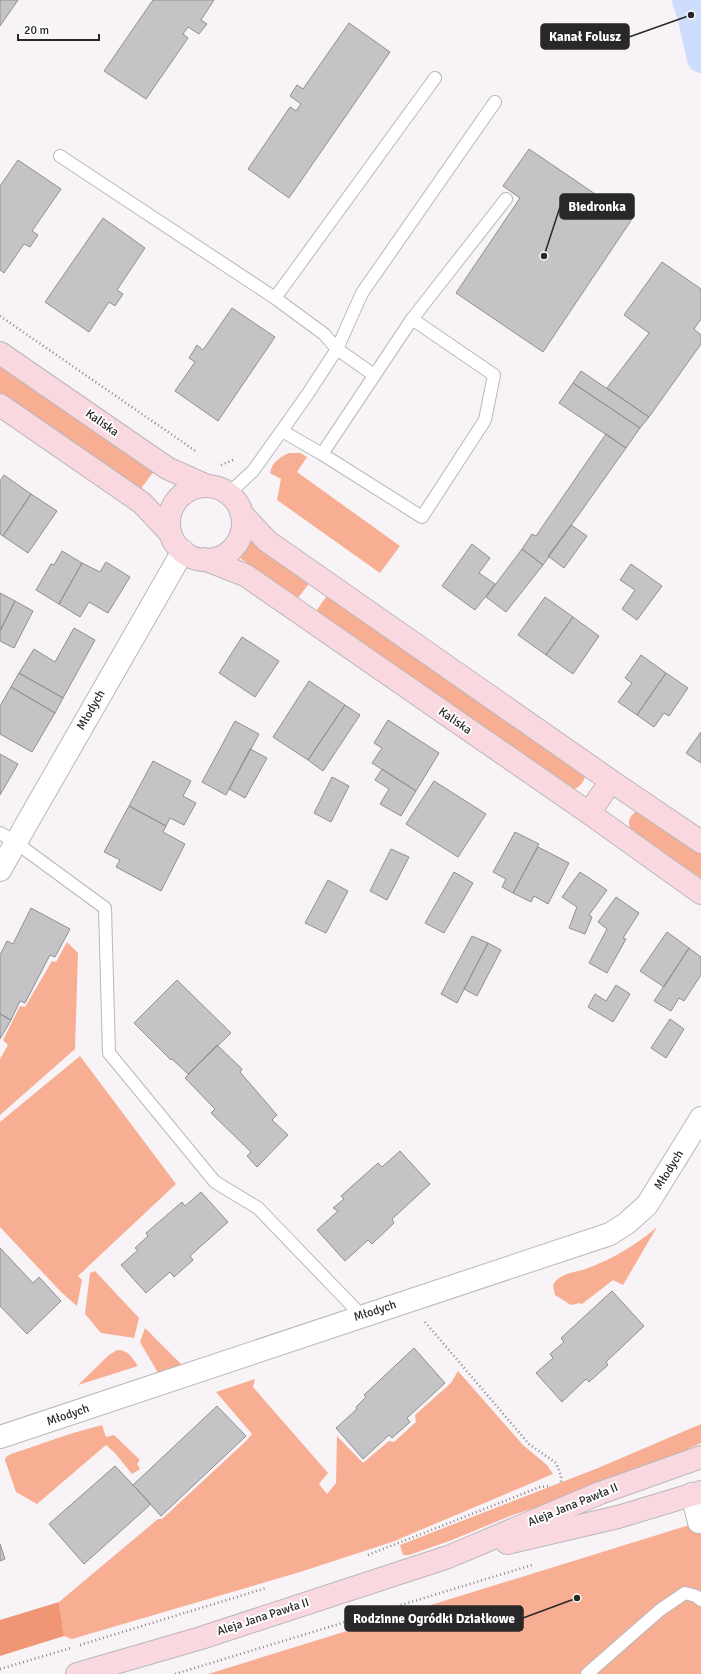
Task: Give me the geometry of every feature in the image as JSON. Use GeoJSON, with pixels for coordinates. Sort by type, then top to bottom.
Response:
{"type":"FeatureCollection","features":[{"type":"Feature","properties":{"kind":"street","name":"Kaliska"},"geometry":{"type":"LineString","coordinates":[[0,353],[167,468],[207,486]]}},
{"type":"Feature","properties":{"kind":"street"},"geometry":{"type":"LineString","coordinates":[[0,404],[142,503],[170,533],[175,543],[183,551],[193,557],[204,559],[215,558],[226,554],[234,546],[240,536],[242,524],[241,513]]}},
{"type":"Feature","properties":{"kind":"street"},"geometry":{"type":"LineString","coordinates":[[170,533],[169,521],[171,510],[177,500],[185,492],[196,487],[207,486],[219,488],[236,502],[241,513],[267,541],[701,842]]}},
{"type":"Feature","properties":{"kind":"street","name":"Młodych"},"geometry":{"type":"LineString","coordinates":[[0,870],[7,837],[183,551]]}},
{"type":"Feature","properties":{"kind":"street","name":"Kaliska"},"geometry":{"type":"LineString","coordinates":[[204,559],[245,575],[701,892]]}},
{"type":"Feature","properties":{"kind":"street"},"geometry":{"type":"LineString","coordinates":[[588,813],[611,781]]}},
{"type":"Feature","properties":{"kind":"street","name":"Młodych"},"geometry":{"type":"LineString","coordinates":[[0,1437],[610,1234],[627,1223],[647,1205],[701,1118]]}},
{"type":"Feature","properties":{"kind":"street","name":"Aleja Jana Pawła II"},"geometry":{"type":"LineString","coordinates":[[77,1674],[201,1638],[448,1557],[600,1493],[701,1457]]}},
{"type":"Feature","properties":{"kind":"street"},"geometry":{"type":"LineString","coordinates":[[697,1493],[700,1526]]}},
{"type":"Feature","properties":{"kind":"street","name":"Aleja Jana Pawła II"},"geometry":{"type":"LineString","coordinates":[[448,1557],[618,1518],[697,1493]]}},
{"type":"Feature","properties":{"kind":"lane"},"geometry":{"type":"LineString","coordinates":[[275,298],[436,78]]}},
{"type":"Feature","properties":{"kind":"lane"},"geometry":{"type":"LineString","coordinates":[[228,494],[253,471],[282,432],[337,349],[362,293],[495,102]]}},
{"type":"Feature","properties":{"kind":"lane"},"geometry":{"type":"LineString","coordinates":[[60,156],[275,298],[324,334],[337,349],[374,375]]}},
{"type":"Feature","properties":{"kind":"lane"},"geometry":{"type":"LineString","coordinates":[[322,454],[412,319],[506,199]]}},
{"type":"Feature","properties":{"kind":"lane"},"geometry":{"type":"LineString","coordinates":[[282,432],[322,454],[422,517],[485,420],[494,375],[412,319]]}},
{"type":"Feature","properties":{"kind":"lane"},"geometry":{"type":"LineString","coordinates":[[7,837],[105,908],[109,1053],[215,1182],[258,1208],[362,1316]]}},
{"type":"Feature","properties":{"kind":"lane"},"geometry":{"type":"LineString","coordinates":[[587,1674],[660,1610],[685,1593],[696,1596],[701,1600]]}},
{"type":"Feature","properties":{"kind":"path"},"geometry":{"type":"LineString","coordinates":[[0,316],[201,455]]}},
{"type":"Feature","properties":{"kind":"path"},"geometry":{"type":"LineString","coordinates":[[217,466],[236,459]]}},
{"type":"Feature","properties":{"kind":"path"},"geometry":{"type":"LineString","coordinates":[[408,1301],[528,1444],[556,1463],[561,1476],[561,1485],[566,1484]]}},
{"type":"Feature","properties":{"kind":"path"},"geometry":{"type":"LineString","coordinates":[[363,1557],[540,1487],[554,1485]]}},
{"type":"Feature","properties":{"kind":"path"},"geometry":{"type":"LineString","coordinates":[[175,1674],[536,1564]]}},
{"type":"Feature","properties":{"kind":"path"},"geometry":{"type":"LineString","coordinates":[[0,1669],[273,1586]]}},
{"type":"Feature","properties":{"kind":"shaded area"},"geometry":{"type":"Polygon","coordinates":[[[0,365],[154,471],[140,490],[0,393],[0,365]]]}},
{"type":"Feature","properties":{"kind":"shaded area"},"geometry":{"type":"Polygon","coordinates":[[[289,453],[300,453],[307,457],[297,472],[400,546],[380,573],[277,500],[281,479],[270,473],[271,469],[277,460],[289,453]]]}},
{"type":"Feature","properties":{"kind":"shaded area"},"geometry":{"type":"Polygon","coordinates":[[[252,540],[311,581],[297,599],[240,558],[252,540]]]}},
{"type":"Feature","properties":{"kind":"shaded area"},"geometry":{"type":"Polygon","coordinates":[[[329,593],[585,776],[584,780],[574,789],[567,785],[316,611],[329,593]]]}},
{"type":"Feature","properties":{"kind":"shaded area"},"geometry":{"type":"Polygon","coordinates":[[[635,812],[638,812],[701,852],[701,878],[632,831],[629,826],[629,821],[635,812]]]}},
{"type":"Feature","properties":{"kind":"shaded area"},"geometry":{"type":"Polygon","coordinates":[[[67,942],[78,953],[75,1049],[0,1115],[0,1059],[8,1045],[3,1040],[20,1006],[25,1007],[52,961],[56,962],[67,942]]]}},
{"type":"Feature","properties":{"kind":"shaded area"},"geometry":{"type":"Polygon","coordinates":[[[80,1056],[176,1184],[78,1276],[82,1280],[77,1306],[62,1293],[0,1227],[0,1122],[80,1056]]]}},
{"type":"Feature","properties":{"kind":"shaded area"},"geometry":{"type":"Polygon","coordinates":[[[657,1227],[623,1285],[613,1280],[582,1304],[571,1305],[555,1295],[553,1285],[564,1275],[597,1265],[615,1256],[642,1239],[657,1227]]]}},
{"type":"Feature","properties":{"kind":"shaded area"},"geometry":{"type":"Polygon","coordinates":[[[95,1271],[139,1318],[134,1338],[101,1333],[85,1314],[90,1273],[95,1271]]]}},
{"type":"Feature","properties":{"kind":"shaded area"},"geometry":{"type":"Polygon","coordinates":[[[145,1328],[181,1364],[177,1372],[161,1378],[140,1342],[145,1328]]]}},
{"type":"Feature","properties":{"kind":"shaded area"},"geometry":{"type":"Polygon","coordinates":[[[117,1350],[127,1353],[132,1357],[138,1366],[78,1385],[109,1355],[117,1350]]]}},
{"type":"Feature","properties":{"kind":"shaded area"},"geometry":{"type":"Polygon","coordinates":[[[458,1371],[523,1445],[547,1465],[553,1474],[392,1542],[300,1572],[72,1639],[64,1636],[59,1602],[158,1519],[162,1519],[252,1434],[216,1392],[255,1379],[253,1387],[328,1473],[319,1484],[327,1494],[336,1483],[337,1436],[363,1463],[389,1441],[394,1442],[416,1422],[415,1415],[451,1383],[458,1371]]]}},
{"type":"Feature","properties":{"kind":"shaded area"},"geometry":{"type":"Polygon","coordinates":[[[701,1424],[701,1443],[679,1453],[546,1504],[510,1516],[452,1540],[409,1555],[403,1555],[400,1545],[598,1468],[701,1424]]]}},
{"type":"Feature","properties":{"kind":"shaded area"},"geometry":{"type":"Polygon","coordinates":[[[102,1425],[106,1437],[114,1435],[140,1460],[137,1464],[140,1469],[132,1474],[115,1453],[106,1445],[37,1504],[16,1492],[5,1460],[6,1457],[73,1433],[102,1425]]]}},
{"type":"Feature","properties":{"kind":"shaded area"},"geometry":{"type":"Polygon","coordinates":[[[701,1521],[701,1674],[208,1674],[699,1522],[701,1521]]]}},
{"type":"Feature","properties":{"kind":"shaded area"},"geometry":{"type":"Polygon","coordinates":[[[59,1602],[64,1636],[0,1656],[0,1620],[59,1602]]]}},
{"type":"Feature","properties":{"kind":"building"},"geometry":{"type":"Polygon","coordinates":[[[0,0],[18,0],[0,26],[0,0]]]}},
{"type":"Feature","properties":{"kind":"building"},"geometry":{"type":"Polygon","coordinates":[[[153,0],[214,0],[201,20],[207,24],[199,34],[188,27],[183,34],[188,38],[146,99],[104,71],[153,0]]]}},
{"type":"Feature","properties":{"kind":"building"},"geometry":{"type":"Polygon","coordinates":[[[349,23],[390,52],[289,198],[248,169],[290,107],[296,111],[301,104],[290,96],[297,85],[303,89],[349,23]]]}},
{"type":"Feature","properties":{"kind":"building"},"geometry":{"type":"Polygon","coordinates":[[[529,149],[632,219],[543,352],[456,293],[520,198],[503,186],[529,149]]]}},
{"type":"Feature","properties":{"kind":"building"},"geometry":{"type":"Polygon","coordinates":[[[18,160],[61,189],[32,231],[38,235],[30,247],[24,244],[4,273],[0,270],[0,186],[18,160]]]}},
{"type":"Feature","properties":{"kind":"building"},"geometry":{"type":"Polygon","coordinates":[[[103,218],[145,248],[117,290],[123,294],[115,306],[109,302],[89,332],[45,302],[103,218]]]}},
{"type":"Feature","properties":{"kind":"building"},"geometry":{"type":"Polygon","coordinates":[[[662,262],[701,289],[701,319],[694,329],[701,335],[701,344],[649,417],[607,388],[649,333],[624,315],[662,262]]]}},
{"type":"Feature","properties":{"kind":"building"},"geometry":{"type":"Polygon","coordinates":[[[232,308],[275,337],[218,421],[175,391],[195,362],[189,358],[197,345],[203,350],[232,308]]]}},
{"type":"Feature","properties":{"kind":"building"},"geometry":{"type":"Polygon","coordinates":[[[581,371],[649,417],[640,428],[573,383],[581,371]]]}},
{"type":"Feature","properties":{"kind":"building"},"geometry":{"type":"Polygon","coordinates":[[[573,383],[640,428],[626,448],[559,403],[573,383]]]}},
{"type":"Feature","properties":{"kind":"building"},"geometry":{"type":"Polygon","coordinates":[[[606,434],[626,448],[543,565],[522,549],[532,534],[536,536],[606,434]]]}},
{"type":"Feature","properties":{"kind":"building"},"geometry":{"type":"Polygon","coordinates":[[[4,475],[31,494],[3,536],[0,534],[0,481],[4,475]]]}},
{"type":"Feature","properties":{"kind":"building"},"geometry":{"type":"Polygon","coordinates":[[[31,494],[57,511],[28,553],[3,536],[31,494]]]}},
{"type":"Feature","properties":{"kind":"building"},"geometry":{"type":"Polygon","coordinates":[[[571,525],[587,536],[564,568],[548,556],[571,525]]]}},
{"type":"Feature","properties":{"kind":"building"},"geometry":{"type":"Polygon","coordinates":[[[472,544],[490,558],[479,573],[495,584],[475,610],[442,586],[472,544]]]}},
{"type":"Feature","properties":{"kind":"building"},"geometry":{"type":"Polygon","coordinates":[[[522,549],[543,565],[506,612],[486,597],[522,549]]]}},
{"type":"Feature","properties":{"kind":"building"},"geometry":{"type":"Polygon","coordinates":[[[62,551],[82,563],[59,604],[36,590],[51,564],[54,565],[62,551]]]}},
{"type":"Feature","properties":{"kind":"building"},"geometry":{"type":"Polygon","coordinates":[[[106,562],[130,577],[108,613],[89,602],[80,617],[59,604],[82,563],[100,572],[106,562]]]}},
{"type":"Feature","properties":{"kind":"building"},"geometry":{"type":"Polygon","coordinates":[[[631,564],[662,586],[637,620],[622,609],[635,590],[620,580],[631,564]]]}},
{"type":"Feature","properties":{"kind":"building"},"geometry":{"type":"Polygon","coordinates":[[[0,593],[15,601],[0,631],[0,593]]]}},
{"type":"Feature","properties":{"kind":"building"},"geometry":{"type":"Polygon","coordinates":[[[545,597],[573,617],[546,655],[518,635],[545,597]]]}},
{"type":"Feature","properties":{"kind":"building"},"geometry":{"type":"Polygon","coordinates":[[[15,601],[33,611],[14,648],[0,641],[0,631],[15,601]]]}},
{"type":"Feature","properties":{"kind":"building"},"geometry":{"type":"Polygon","coordinates":[[[573,617],[599,636],[573,674],[546,655],[573,617]]]}},
{"type":"Feature","properties":{"kind":"building"},"geometry":{"type":"Polygon","coordinates":[[[74,628],[95,640],[63,698],[19,673],[34,649],[55,662],[74,628]]]}},
{"type":"Feature","properties":{"kind":"building"},"geometry":{"type":"Polygon","coordinates":[[[242,637],[279,661],[255,697],[219,673],[242,637]]]}},
{"type":"Feature","properties":{"kind":"building"},"geometry":{"type":"Polygon","coordinates":[[[641,655],[666,673],[637,715],[618,702],[632,683],[625,678],[641,655]]]}},
{"type":"Feature","properties":{"kind":"building"},"geometry":{"type":"Polygon","coordinates":[[[19,673],[63,698],[55,713],[11,687],[19,673]]]}},
{"type":"Feature","properties":{"kind":"building"},"geometry":{"type":"Polygon","coordinates":[[[666,673],[688,688],[669,716],[664,713],[654,727],[637,715],[666,673]]]}},
{"type":"Feature","properties":{"kind":"building"},"geometry":{"type":"Polygon","coordinates":[[[309,681],[345,705],[308,760],[273,737],[309,681]]]}},
{"type":"Feature","properties":{"kind":"building"},"geometry":{"type":"Polygon","coordinates":[[[11,687],[55,713],[32,752],[0,734],[0,706],[11,687]]]}},
{"type":"Feature","properties":{"kind":"building"},"geometry":{"type":"Polygon","coordinates":[[[345,705],[360,715],[323,771],[308,760],[345,705]]]}},
{"type":"Feature","properties":{"kind":"building"},"geometry":{"type":"Polygon","coordinates":[[[388,720],[439,753],[416,791],[372,763],[382,748],[374,743],[388,720]]]}},
{"type":"Feature","properties":{"kind":"building"},"geometry":{"type":"Polygon","coordinates":[[[235,721],[259,734],[226,795],[202,782],[235,721]]]}},
{"type":"Feature","properties":{"kind":"building"},"geometry":{"type":"Polygon","coordinates":[[[701,732],[701,763],[686,753],[701,732]]]}},
{"type":"Feature","properties":{"kind":"building"},"geometry":{"type":"Polygon","coordinates":[[[250,749],[267,758],[245,798],[229,789],[250,749]]]}},
{"type":"Feature","properties":{"kind":"building"},"geometry":{"type":"Polygon","coordinates":[[[0,754],[18,764],[0,795],[0,754]]]}},
{"type":"Feature","properties":{"kind":"building"},"geometry":{"type":"Polygon","coordinates":[[[153,761],[191,781],[183,796],[196,803],[184,825],[170,818],[166,826],[129,806],[153,761]]]}},
{"type":"Feature","properties":{"kind":"building"},"geometry":{"type":"Polygon","coordinates":[[[382,769],[416,791],[401,816],[380,804],[389,789],[375,780],[382,769]]]}},
{"type":"Feature","properties":{"kind":"building"},"geometry":{"type":"Polygon","coordinates":[[[332,777],[349,786],[331,822],[314,813],[332,777]]]}},
{"type":"Feature","properties":{"kind":"building"},"geometry":{"type":"Polygon","coordinates":[[[434,781],[486,814],[458,857],[406,824],[434,781]]]}},
{"type":"Feature","properties":{"kind":"building"},"geometry":{"type":"Polygon","coordinates":[[[129,806],[166,826],[163,832],[185,844],[161,891],[116,867],[120,860],[104,852],[129,806]]]}},
{"type":"Feature","properties":{"kind":"building"},"geometry":{"type":"Polygon","coordinates":[[[515,832],[539,844],[513,893],[502,887],[506,879],[493,872],[515,832]]]}},
{"type":"Feature","properties":{"kind":"building"},"geometry":{"type":"Polygon","coordinates":[[[538,847],[569,863],[548,904],[534,896],[531,902],[513,893],[538,847]]]}},
{"type":"Feature","properties":{"kind":"building"},"geometry":{"type":"Polygon","coordinates":[[[391,849],[409,857],[387,900],[370,891],[391,849]]]}},
{"type":"Feature","properties":{"kind":"building"},"geometry":{"type":"Polygon","coordinates":[[[454,872],[473,883],[444,933],[425,923],[454,872]]]}},
{"type":"Feature","properties":{"kind":"building"},"geometry":{"type":"Polygon","coordinates":[[[580,872],[607,890],[589,915],[592,917],[585,934],[569,928],[577,907],[562,897],[580,872]]]}},
{"type":"Feature","properties":{"kind":"building"},"geometry":{"type":"Polygon","coordinates":[[[328,880],[348,891],[326,933],[305,923],[328,880]]]}},
{"type":"Feature","properties":{"kind":"building"},"geometry":{"type":"Polygon","coordinates":[[[616,897],[639,913],[623,938],[626,939],[607,973],[589,963],[607,929],[598,922],[616,897]]]}},
{"type":"Feature","properties":{"kind":"building"},"geometry":{"type":"Polygon","coordinates":[[[31,908],[70,929],[55,957],[50,955],[25,1003],[20,1001],[11,1020],[0,1014],[0,955],[7,941],[13,944],[31,908]]]}},
{"type":"Feature","properties":{"kind":"building"},"geometry":{"type":"Polygon","coordinates":[[[667,932],[689,948],[664,987],[640,971],[667,932]]]}},
{"type":"Feature","properties":{"kind":"building"},"geometry":{"type":"Polygon","coordinates":[[[472,936],[488,943],[457,1003],[441,994],[472,936]]]}},
{"type":"Feature","properties":{"kind":"building"},"geometry":{"type":"Polygon","coordinates":[[[488,943],[501,950],[477,996],[464,989],[488,943]]]}},
{"type":"Feature","properties":{"kind":"building"},"geometry":{"type":"Polygon","coordinates":[[[689,948],[701,957],[701,975],[684,1001],[679,998],[671,1011],[654,1001],[689,948]]]}},
{"type":"Feature","properties":{"kind":"building"},"geometry":{"type":"Polygon","coordinates":[[[177,980],[231,1033],[188,1074],[172,1059],[171,1060],[134,1023],[177,980]]]}},
{"type":"Feature","properties":{"kind":"building"},"geometry":{"type":"Polygon","coordinates":[[[616,985],[630,994],[613,1022],[588,1007],[595,994],[606,1001],[616,985]]]}},
{"type":"Feature","properties":{"kind":"building"},"geometry":{"type":"Polygon","coordinates":[[[0,1014],[11,1020],[0,1039],[0,1014]]]}},
{"type":"Feature","properties":{"kind":"building"},"geometry":{"type":"Polygon","coordinates":[[[670,1019],[684,1029],[666,1058],[651,1048],[670,1019]]]}},
{"type":"Feature","properties":{"kind":"building"},"geometry":{"type":"Polygon","coordinates":[[[217,1045],[242,1069],[240,1072],[277,1115],[272,1120],[288,1135],[257,1167],[247,1156],[251,1152],[211,1113],[215,1109],[185,1078],[217,1045]]]}},
{"type":"Feature","properties":{"kind":"building"},"geometry":{"type":"Polygon","coordinates":[[[400,1151],[430,1184],[392,1219],[394,1223],[372,1244],[368,1240],[345,1261],[317,1230],[338,1211],[333,1208],[344,1199],[341,1196],[378,1163],[382,1167],[400,1151]]]}},
{"type":"Feature","properties":{"kind":"building"},"geometry":{"type":"Polygon","coordinates":[[[201,1192],[228,1222],[190,1256],[193,1260],[174,1277],[170,1272],[146,1293],[121,1265],[138,1250],[135,1248],[148,1236],[146,1233],[182,1202],[185,1206],[201,1192]]]}},
{"type":"Feature","properties":{"kind":"building"},"geometry":{"type":"Polygon","coordinates":[[[0,1248],[33,1283],[39,1277],[61,1301],[27,1334],[0,1306],[0,1248]]]}},
{"type":"Feature","properties":{"kind":"building"},"geometry":{"type":"Polygon","coordinates":[[[612,1291],[644,1326],[606,1362],[608,1365],[589,1382],[586,1379],[562,1402],[536,1373],[553,1358],[550,1354],[564,1342],[561,1338],[612,1291]]]}},
{"type":"Feature","properties":{"kind":"building"},"geometry":{"type":"Polygon","coordinates":[[[414,1348],[445,1383],[407,1418],[410,1422],[392,1438],[389,1435],[363,1459],[336,1428],[357,1409],[356,1407],[366,1397],[364,1395],[414,1348]]]}},
{"type":"Feature","properties":{"kind":"building"},"geometry":{"type":"Polygon","coordinates":[[[217,1406],[246,1436],[161,1516],[133,1485],[217,1406]]]}},
{"type":"Feature","properties":{"kind":"building"},"geometry":{"type":"Polygon","coordinates":[[[115,1466],[151,1504],[84,1564],[49,1524],[115,1466]]]}},
{"type":"Feature","properties":{"kind":"building"},"geometry":{"type":"Polygon","coordinates":[[[0,1544],[5,1559],[0,1561],[0,1544]]]}},
{"type":"Feature","properties":{"kind":"waterway"},"geometry":{"type":"LineString","coordinates":[[686,0],[701,59]]}},
{"type":"Feature","properties":{"kind":"place","name":"Kanał Folusz"},"geometry":{"type":"Point","coordinates":[691,15]}},
{"type":"Feature","properties":{"kind":"place","name":"Biedronka"},"geometry":{"type":"Point","coordinates":[544,256]}},
{"type":"Feature","properties":{"kind":"place","name":"Rodzinne Ogródki Działkowe"},"geometry":{"type":"Point","coordinates":[577,1598]}}]}
